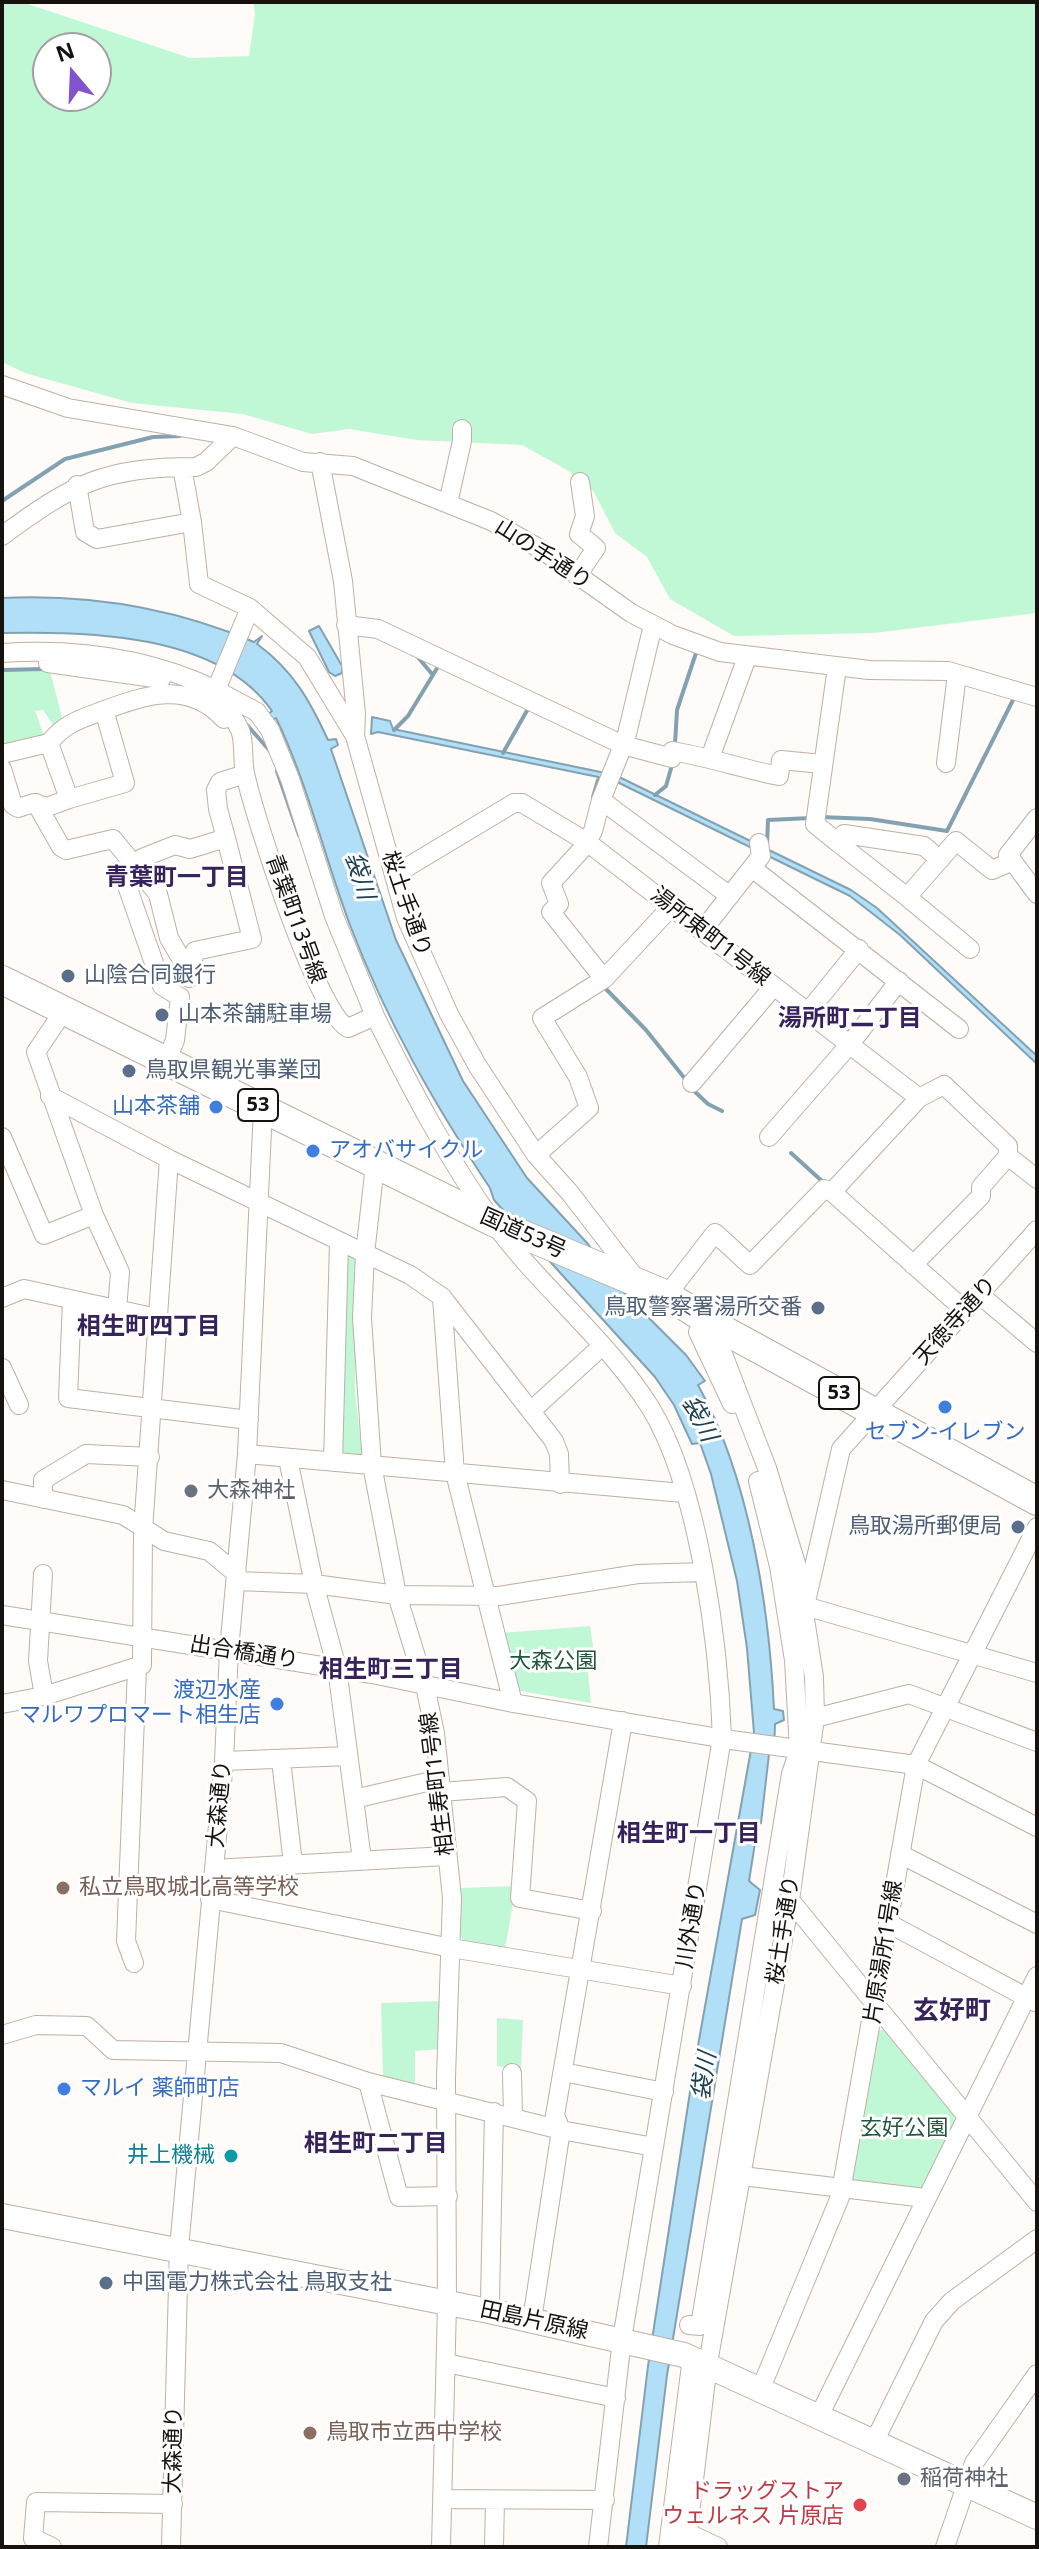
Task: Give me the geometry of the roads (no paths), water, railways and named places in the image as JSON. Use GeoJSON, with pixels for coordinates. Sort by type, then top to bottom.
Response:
{"type":"FeatureCollection","features":[{"type":"Feature","properties":{"kind":"highway","name":"国道53号"},"geometry":{"type":"LineString","coordinates":[[2,980],[375,1165],[504,1226],[654,1291],[704,1328],[874,1412],[1037,1501]]}},
{"type":"Feature","properties":{"kind":"main road","name":"田島片原線"},"geometry":{"type":"LineString","coordinates":[[2,2216],[179,2248],[532,2320],[695,2358],[1037,2517]]}},
{"type":"Feature","properties":{"kind":"street","name":"山の手通り"},"geometry":{"type":"LineString","coordinates":[[2,385],[68,408],[233,436],[303,462],[353,466],[448,503],[520,536],[653,625],[720,652],[837,667],[957,674],[1037,697]]}},
{"type":"Feature","properties":{"kind":"street"},"geometry":{"type":"LineString","coordinates":[[448,503],[462,429]]}},
{"type":"Feature","properties":{"kind":"street"},"geometry":{"type":"LineString","coordinates":[[2,536],[77,485],[122,471],[182,467],[206,462],[233,436]]}},
{"type":"Feature","properties":{"kind":"street","name":"桜土手通り"},"geometry":{"type":"LineString","coordinates":[[320,462],[343,581],[356,714],[355,736],[406,918],[449,1014],[477,1065],[536,1155],[654,1291]]}},
{"type":"Feature","properties":{"kind":"street"},"geometry":{"type":"LineString","coordinates":[[182,467],[199,584],[307,657],[355,736]]}},
{"type":"Feature","properties":{"kind":"street"},"geometry":{"type":"LineString","coordinates":[[577,576],[596,548],[579,534],[585,510],[580,482]]}},
{"type":"Feature","properties":{"kind":"street"},"geometry":{"type":"LineString","coordinates":[[77,485],[85,532],[97,539],[192,522]]}},
{"type":"Feature","properties":{"kind":"street"},"geometry":{"type":"LineString","coordinates":[[213,691],[248,616]]}},
{"type":"Feature","properties":{"kind":"street"},"geometry":{"type":"LineString","coordinates":[[346,625],[378,629],[623,745],[672,758],[672,751],[710,758],[739,769],[779,776],[781,760],[822,764]]}},
{"type":"Feature","properties":{"kind":"street"},"geometry":{"type":"LineString","coordinates":[[604,979],[551,912],[559,904],[551,883],[587,842],[623,745],[653,625]]}},
{"type":"Feature","properties":{"kind":"street"},"geometry":{"type":"LineString","coordinates":[[2,654],[64,653],[130,660],[184,674],[257,712],[270,730],[290,779],[334,916],[375,1016],[411,1087],[504,1226]]}},
{"type":"Feature","properties":{"kind":"street"},"geometry":{"type":"LineString","coordinates":[[710,758],[747,657]]}},
{"type":"Feature","properties":{"kind":"street"},"geometry":{"type":"LineString","coordinates":[[837,667],[815,824],[970,949]]}},
{"type":"Feature","properties":{"kind":"street"},"geometry":{"type":"LineString","coordinates":[[946,763],[957,674]]}},
{"type":"Feature","properties":{"kind":"street"},"geometry":{"type":"LineString","coordinates":[[2,754],[49,743],[62,727],[160,693],[213,691]]}},
{"type":"Feature","properties":{"kind":"street","name":"青葉町13号線"},"geometry":{"type":"LineString","coordinates":[[213,691],[242,733],[245,774],[307,962],[335,1018],[348,1028],[375,1016]]}},
{"type":"Feature","properties":{"kind":"street"},"geometry":{"type":"LineString","coordinates":[[2,769],[13,805],[18,808],[36,803],[47,807],[125,783],[104,710]]}},
{"type":"Feature","properties":{"kind":"street"},"geometry":{"type":"LineString","coordinates":[[49,743],[69,799]]}},
{"type":"Feature","properties":{"kind":"street"},"geometry":{"type":"LineString","coordinates":[[166,1062],[175,1040],[180,997],[195,951],[252,939],[216,790],[220,782],[245,774]]}},
{"type":"Feature","properties":{"kind":"street"},"geometry":{"type":"LineString","coordinates":[[601,800],[730,896]]}},
{"type":"Feature","properties":{"kind":"street"},"geometry":{"type":"LineString","coordinates":[[36,803],[61,847],[66,850],[113,839],[158,894],[169,938],[190,974]]}},
{"type":"Feature","properties":{"kind":"street","name":"湯所東町1号線"},"geometry":{"type":"LineString","coordinates":[[394,875],[514,803],[522,803],[587,842],[919,1098]]}},
{"type":"Feature","properties":{"kind":"street"},"geometry":{"type":"LineString","coordinates":[[1037,818],[1008,855],[1037,894]]}},
{"type":"Feature","properties":{"kind":"street"},"geometry":{"type":"LineString","coordinates":[[837,842],[844,834],[924,846],[940,860]]}},
{"type":"Feature","properties":{"kind":"street"},"geometry":{"type":"LineString","coordinates":[[180,997],[162,986],[125,880],[142,858],[175,845],[190,849],[226,838]]}},
{"type":"Feature","properties":{"kind":"street"},"geometry":{"type":"LineString","coordinates":[[907,897],[956,841],[992,870],[1013,861]]}},
{"type":"Feature","properties":{"kind":"street"},"geometry":{"type":"LineString","coordinates":[[702,931],[758,856],[859,949],[959,1029]]}},
{"type":"Feature","properties":{"kind":"street"},"geometry":{"type":"LineString","coordinates":[[536,1155],[589,1108],[578,1077],[542,1018],[604,979],[671,907]]}},
{"type":"Feature","properties":{"kind":"street"},"geometry":{"type":"LineString","coordinates":[[808,1012],[859,949]]}},
{"type":"Feature","properties":{"kind":"street"},"geometry":{"type":"LineString","coordinates":[[769,1137],[850,1044],[899,981]]}},
{"type":"Feature","properties":{"kind":"street"},"geometry":{"type":"LineString","coordinates":[[692,1083],[774,986]]}},
{"type":"Feature","properties":{"kind":"street"},"geometry":{"type":"LineString","coordinates":[[65,1009],[36,1052],[94,1215],[120,1272],[117,1310]]}},
{"type":"Feature","properties":{"kind":"street"},"geometry":{"type":"LineString","coordinates":[[832,1192],[919,1098],[944,1085],[1008,1146],[1008,1156],[981,1187],[981,1196],[913,1265]]}},
{"type":"Feature","properties":{"kind":"street"},"geometry":{"type":"LineString","coordinates":[[50,1096],[169,1159],[410,1275],[442,1297],[532,1410],[557,1447],[560,1484]]}},
{"type":"Feature","properties":{"kind":"street","name":"大森通り"},"geometry":{"type":"LineString","coordinates":[[171,2547],[179,2248],[224,1761],[229,1650],[247,1454],[263,1108]]}},
{"type":"Feature","properties":{"kind":"street"},"geometry":{"type":"LineString","coordinates":[[2,1137],[44,1235],[94,1215]]}},
{"type":"Feature","properties":{"kind":"street"},"geometry":{"type":"LineString","coordinates":[[1008,1156],[1037,1179]]}},
{"type":"Feature","properties":{"kind":"street"},"geometry":{"type":"LineString","coordinates":[[2,1704],[44,1696],[142,1665],[143,1530],[169,1159]]}},
{"type":"Feature","properties":{"kind":"street","name":"相生寿町1号線"},"geometry":{"type":"LineString","coordinates":[[375,1165],[365,1254],[362,1346],[372,1465],[397,1595],[425,1686],[452,1898],[442,2499]]}},
{"type":"Feature","properties":{"kind":"street"},"geometry":{"type":"LineString","coordinates":[[654,1291],[715,1233],[750,1265],[824,1189],[832,1192],[960,1306],[980,1295],[1037,1343]]}},
{"type":"Feature","properties":{"kind":"street","name":"川外通り"},"geometry":{"type":"LineString","coordinates":[[504,1226],[650,1407],[663,1432],[704,1572],[726,1739],[654,2147],[629,2341],[616,2398],[598,2547]]}},
{"type":"Feature","properties":{"kind":"street","name":"天徳寺通り"},"geometry":{"type":"LineString","coordinates":[[805,1606],[835,1466],[846,1442],[1037,1230]]}},
{"type":"Feature","properties":{"kind":"street"},"geometry":{"type":"LineString","coordinates":[[333,1462],[339,1243]]}},
{"type":"Feature","properties":{"kind":"street"},"geometry":{"type":"LineString","coordinates":[[2,1298],[24,1289],[157,1318]]}},
{"type":"Feature","properties":{"kind":"street"},"geometry":{"type":"LineString","coordinates":[[442,1297],[455,1473],[513,1703]]}},
{"type":"Feature","properties":{"kind":"street"},"geometry":{"type":"LineString","coordinates":[[72,1300],[68,1398],[249,1420]]}},
{"type":"Feature","properties":{"kind":"street"},"geometry":{"type":"LineString","coordinates":[[689,2325],[700,2326],[731,2178],[791,1774],[799,1749],[787,1586],[742,1431],[704,1328]]}},
{"type":"Feature","properties":{"kind":"street","name":"桜土手通り"},"geometry":{"type":"LineString","coordinates":[[668,2547],[684,2532],[695,2358],[790,1900],[799,1749],[815,1718],[805,1606],[797,1567],[767,1468],[704,1328]]}},
{"type":"Feature","properties":{"kind":"street"},"geometry":{"type":"LineString","coordinates":[[532,1410],[601,1347]]}},
{"type":"Feature","properties":{"kind":"street"},"geometry":{"type":"LineString","coordinates":[[2,1368],[12,1399]]}},
{"type":"Feature","properties":{"kind":"street"},"geometry":{"type":"LineString","coordinates":[[43,1499],[43,1480],[86,1454],[150,1457]]}},
{"type":"Feature","properties":{"kind":"street"},"geometry":{"type":"LineString","coordinates":[[247,1454],[683,1493]]}},
{"type":"Feature","properties":{"kind":"street"},"geometry":{"type":"LineString","coordinates":[[288,1459],[314,1584],[337,1668],[362,1860]]}},
{"type":"Feature","properties":{"kind":"street"},"geometry":{"type":"LineString","coordinates":[[2,1490],[69,1507],[106,1510],[123,1515],[164,1541],[209,1551],[237,1578],[397,1595],[486,1597],[547,1591],[638,1574],[704,1572]]}},
{"type":"Feature","properties":{"kind":"street","name":"片原湯所1号線"},"geometry":{"type":"LineString","coordinates":[[761,2388],[842,2187],[916,1765],[1037,1527]]}},
{"type":"Feature","properties":{"kind":"street"},"geometry":{"type":"LineString","coordinates":[[43,1574],[38,1661],[44,1696]]}},
{"type":"Feature","properties":{"kind":"street"},"geometry":{"type":"LineString","coordinates":[[805,1606],[1037,1673]]}},
{"type":"Feature","properties":{"kind":"street","name":"出合橋通り"},"geometry":{"type":"LineString","coordinates":[[2,1615],[337,1668],[513,1703],[726,1739],[916,1765],[1037,1827]]}},
{"type":"Feature","properties":{"kind":"street"},"geometry":{"type":"LineString","coordinates":[[134,1963],[126,1941],[137,1668]]}},
{"type":"Feature","properties":{"kind":"street"},"geometry":{"type":"LineString","coordinates":[[815,1718],[909,1694],[1037,1742]]}},
{"type":"Feature","properties":{"kind":"street"},"geometry":{"type":"LineString","coordinates":[[532,2320],[561,2130],[555,2115],[623,1721]]}},
{"type":"Feature","properties":{"kind":"street"},"geometry":{"type":"LineString","coordinates":[[224,1761],[348,1756]]}},
{"type":"Feature","properties":{"kind":"street"},"geometry":{"type":"LineString","coordinates":[[281,1760],[293,1864]]}},
{"type":"Feature","properties":{"kind":"street"},"geometry":{"type":"LineString","coordinates":[[354,1799],[440,1786],[507,1787],[527,1801],[520,1898],[592,1911]]}},
{"type":"Feature","properties":{"kind":"street"},"geometry":{"type":"LineString","coordinates":[[900,1854],[1037,1924]]}},
{"type":"Feature","properties":{"kind":"street"},"geometry":{"type":"LineString","coordinates":[[214,1869],[446,1856]]}},
{"type":"Feature","properties":{"kind":"street"},"geometry":{"type":"LineString","coordinates":[[210,1899],[451,1948],[682,1986]]}},
{"type":"Feature","properties":{"kind":"street"},"geometry":{"type":"LineString","coordinates":[[790,1900],[1037,2202]]}},
{"type":"Feature","properties":{"kind":"street"},"geometry":{"type":"LineString","coordinates":[[888,1923],[1032,2000]]}},
{"type":"Feature","properties":{"kind":"street"},"geometry":{"type":"LineString","coordinates":[[819,2416],[925,2198],[1032,2000],[1037,1976]]}},
{"type":"Feature","properties":{"kind":"street"},"geometry":{"type":"LineString","coordinates":[[3,2039],[36,2025],[87,2026],[113,2050],[281,2053],[368,2082],[561,2130],[654,2147]]}},
{"type":"Feature","properties":{"kind":"street"},"geometry":{"type":"LineString","coordinates":[[563,2072],[664,2092]]}},
{"type":"Feature","properties":{"kind":"street"},"geometry":{"type":"LineString","coordinates":[[512,2073],[513,2116]]}},
{"type":"Feature","properties":{"kind":"street"},"geometry":{"type":"LineString","coordinates":[[368,2082],[399,2197],[448,2196]]}},
{"type":"Feature","properties":{"kind":"street"},"geometry":{"type":"LineString","coordinates":[[490,2299],[494,2112]]}},
{"type":"Feature","properties":{"kind":"street"},"geometry":{"type":"LineString","coordinates":[[731,2178],[842,2187],[925,2198]]}},
{"type":"Feature","properties":{"kind":"street"},"geometry":{"type":"LineString","coordinates":[[874,2442],[934,2321],[952,2301],[1037,2239]]}},
{"type":"Feature","properties":{"kind":"street"},"geometry":{"type":"LineString","coordinates":[[446,2363],[616,2398]]}},
{"type":"Feature","properties":{"kind":"street"},"geometry":{"type":"LineString","coordinates":[[945,2547],[974,2463],[1037,2374]]}},
{"type":"Feature","properties":{"kind":"street"},"geometry":{"type":"LineString","coordinates":[[441,2547],[442,2499],[605,2500]]}},
{"type":"Feature","properties":{"kind":"street"},"geometry":{"type":"LineString","coordinates":[[494,2547],[495,2500]]}},
{"type":"Feature","properties":{"kind":"street"},"geometry":{"type":"LineString","coordinates":[[52,2547],[33,2538],[36,2502],[173,2504]]}},
{"type":"Feature","properties":{"kind":"street"},"geometry":{"type":"LineString","coordinates":[[684,2532],[718,2547]]}},
{"type":"Feature","properties":{"kind":"water","name":"袋川"},"geometry":{"type":"Polygon","coordinates":[[[2,598],[99,601],[193,620],[254,642],[262,636],[257,644],[281,664],[299,687],[328,740],[336,739],[338,745],[331,749],[396,940],[463,1081],[527,1178],[588,1244],[625,1294],[686,1355],[705,1381],[698,1385],[731,1460],[753,1542],[767,1627],[774,1709],[783,1711],[784,1720],[775,1724],[774,1754],[769,1754],[761,1823],[758,1824],[749,1881],[760,1890],[755,1915],[742,1919],[667,2375],[646,2547],[626,2547],[648,2366],[692,2079],[754,1733],[747,1648],[737,1581],[711,1474],[700,1443],[692,1444],[674,1405],[655,1377],[494,1200],[490,1188],[431,1093],[395,1028],[364,960],[297,768],[276,718],[270,721],[267,715],[272,711],[248,685],[219,666],[185,652],[111,636],[2,633],[2,598]]]}},
{"type":"Feature","properties":{"kind":"water"},"geometry":{"type":"Polygon","coordinates":[[[319,626],[342,666],[342,673],[335,676],[329,672],[309,631],[319,626]]]}},
{"type":"Feature","properties":{"kind":"water"},"geometry":{"type":"Polygon","coordinates":[[[372,717],[390,721],[393,729],[615,775],[851,890],[877,908],[1037,1056],[1037,1064],[900,935],[850,896],[613,780],[378,732],[371,734],[372,717]]]}},
{"type":"Feature","properties":{"kind":"waterway"},"geometry":{"type":"LineString","coordinates":[[2,501],[65,459],[153,437],[180,436]]}},
{"type":"Feature","properties":{"kind":"waterway"},"geometry":{"type":"LineString","coordinates":[[675,744],[677,710],[697,650]]}},
{"type":"Feature","properties":{"kind":"waterway"},"geometry":{"type":"LineString","coordinates":[[417,656],[432,674]]}},
{"type":"Feature","properties":{"kind":"waterway"},"geometry":{"type":"LineString","coordinates":[[394,730],[408,716],[439,665]]}},
{"type":"Feature","properties":{"kind":"waterway"},"geometry":{"type":"LineString","coordinates":[[2,670],[43,669]]}},
{"type":"Feature","properties":{"kind":"waterway"},"geometry":{"type":"LineString","coordinates":[[820,817],[870,819],[947,831],[1014,698]]}},
{"type":"Feature","properties":{"kind":"waterway"},"geometry":{"type":"LineString","coordinates":[[503,753],[529,707]]}},
{"type":"Feature","properties":{"kind":"waterway"},"geometry":{"type":"LineString","coordinates":[[247,725],[270,751]]}},
{"type":"Feature","properties":{"kind":"waterway"},"geometry":{"type":"LineString","coordinates":[[655,795],[666,786],[672,765]]}},
{"type":"Feature","properties":{"kind":"waterway"},"geometry":{"type":"LineString","coordinates":[[277,771],[299,835]]}},
{"type":"Feature","properties":{"kind":"waterway"},"geometry":{"type":"LineString","coordinates":[[593,797],[598,780]]}},
{"type":"Feature","properties":{"kind":"waterway"},"geometry":{"type":"LineString","coordinates":[[767,844],[768,820],[811,818]]}},
{"type":"Feature","properties":{"kind":"waterway"},"geometry":{"type":"LineString","coordinates":[[604,987],[646,1030],[686,1080]]}},
{"type":"Feature","properties":{"kind":"waterway"},"geometry":{"type":"LineString","coordinates":[[692,1089],[708,1104],[722,1111]]}},
{"type":"Feature","properties":{"kind":"waterway"},"geometry":{"type":"LineString","coordinates":[[791,1153],[823,1182]]}},
{"type":"Feature","properties":{"kind":"place","name":"山陰合同銀行"},"geometry":{"type":"Point","coordinates":[68,976]}},
{"type":"Feature","properties":{"kind":"place","name":"山本茶舗駐車場"},"geometry":{"type":"Point","coordinates":[162,1015]}},
{"type":"Feature","properties":{"kind":"place","name":"鳥取県観光事業団"},"geometry":{"type":"Point","coordinates":[129,1071]}},
{"type":"Feature","properties":{"kind":"place","name":"山本茶舗"},"geometry":{"type":"Point","coordinates":[216,1107]}},
{"type":"Feature","properties":{"kind":"place","name":"アオバサイクル"},"geometry":{"type":"Point","coordinates":[313,1151]}},
{"type":"Feature","properties":{"kind":"place","name":"鳥取警察署湯所交番"},"geometry":{"type":"Point","coordinates":[818,1308]}},
{"type":"Feature","properties":{"kind":"place","name":"セブン-イレブン"},"geometry":{"type":"Point","coordinates":[945,1407]}},
{"type":"Feature","properties":{"kind":"place","name":"大森神社"},"geometry":{"type":"Point","coordinates":[191,1491]}},
{"type":"Feature","properties":{"kind":"place","name":"鳥取湯所郵便局"},"geometry":{"type":"Point","coordinates":[1018,1527]}},
{"type":"Feature","properties":{"kind":"place","name":"渡辺水産 マルワプロマート相生店"},"geometry":{"type":"Point","coordinates":[277,1704]}},
{"type":"Feature","properties":{"kind":"place","name":"私立鳥取城北高等学校"},"geometry":{"type":"Point","coordinates":[63,1888]}},
{"type":"Feature","properties":{"kind":"place","name":"マルイ 薬師町店"},"geometry":{"type":"Point","coordinates":[64,2089]}},
{"type":"Feature","properties":{"kind":"place","name":"井上機械"},"geometry":{"type":"Point","coordinates":[231,2156]}},
{"type":"Feature","properties":{"kind":"place","name":"中国電力株式会社 鳥取支社"},"geometry":{"type":"Point","coordinates":[106,2283]}},
{"type":"Feature","properties":{"kind":"place","name":"鳥取市立西中学校"},"geometry":{"type":"Point","coordinates":[310,2433]}},
{"type":"Feature","properties":{"kind":"place","name":"稲荷神社"},"geometry":{"type":"Point","coordinates":[904,2479]}},
{"type":"Feature","properties":{"kind":"place","name":"ドラッグストア ウェルネス 片原店"},"geometry":{"type":"Point","coordinates":[860,2505]}},
{"type":"Feature","properties":{"kind":"district","name":"青葉町一丁目"},"geometry":{"type":"Point","coordinates":[177,878]}},
{"type":"Feature","properties":{"kind":"district","name":"湯所町二丁目"},"geometry":{"type":"Point","coordinates":[850,1019]}},
{"type":"Feature","properties":{"kind":"district","name":"相生町四丁目"},"geometry":{"type":"Point","coordinates":[149,1327]}},
{"type":"Feature","properties":{"kind":"district","name":"相生町三丁目"},"geometry":{"type":"Point","coordinates":[391,1670]}},
{"type":"Feature","properties":{"kind":"district","name":"相生町一丁目"},"geometry":{"type":"Point","coordinates":[689,1834]}},
{"type":"Feature","properties":{"kind":"district","name":"玄好町"},"geometry":{"type":"Point","coordinates":[952,2012]}},
{"type":"Feature","properties":{"kind":"district","name":"相生町二丁目"},"geometry":{"type":"Point","coordinates":[376,2144]}},
{"type":"Feature","properties":{"kind":"park label","name":"大森公園"},"geometry":{"type":"Point","coordinates":[553,1662]}},
{"type":"Feature","properties":{"kind":"park label","name":"玄好公園"},"geometry":{"type":"Point","coordinates":[904,2129]}}]}
